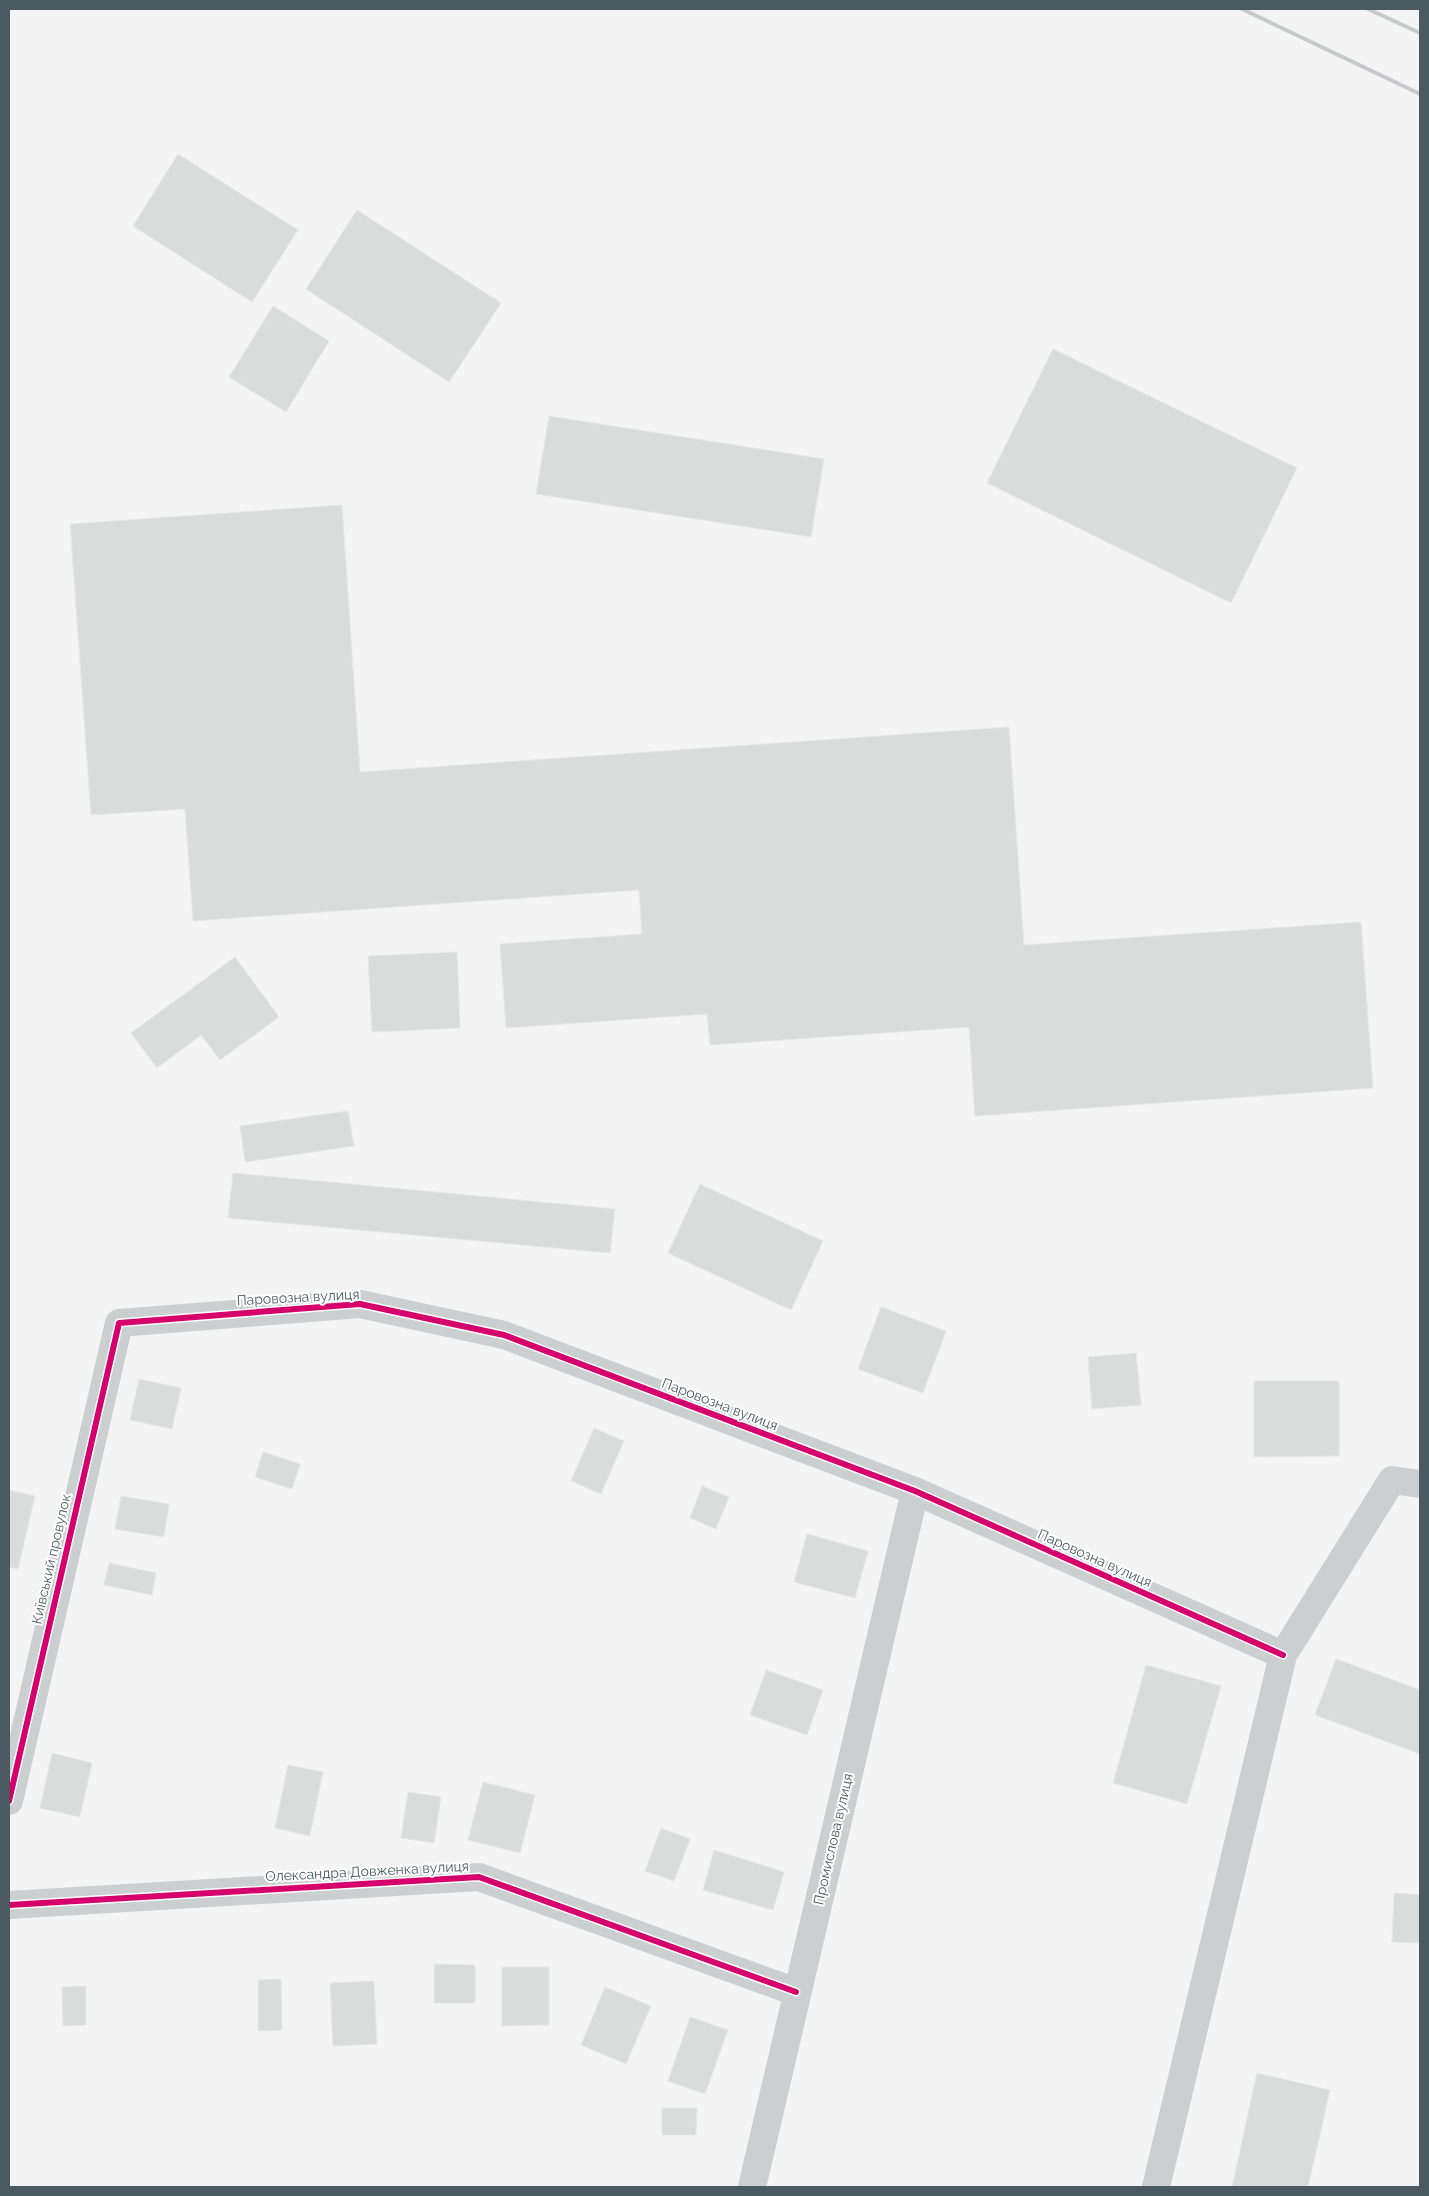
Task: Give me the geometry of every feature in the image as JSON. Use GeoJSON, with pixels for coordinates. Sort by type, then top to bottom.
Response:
{"type":"FeatureCollection","features":[{"type":"Feature","properties":{"kind":"street","name":"Паровозна вулиця"},"geometry":{"type":"LineString","coordinates":[[118,1323],[360,1304],[504,1335],[915,1492],[1283,1655]]}},
{"type":"Feature","properties":{"kind":"street","name":"Київський провулок"},"geometry":{"type":"LineString","coordinates":[[9,1801],[118,1323]]}},
{"type":"Feature","properties":{"kind":"street"},"geometry":{"type":"LineString","coordinates":[[1156,2187],[1283,1655],[1392,1480],[1420,1484]]}},
{"type":"Feature","properties":{"kind":"street","name":"Промислова вулиця"},"geometry":{"type":"LineString","coordinates":[[752,2187],[796,1992],[915,1492]]}},
{"type":"Feature","properties":{"kind":"street","name":"Олександра Довженка вулиця"},"geometry":{"type":"LineString","coordinates":[[9,1904],[478,1877],[796,1992]]}},
{"type":"Feature","properties":{"kind":"building"},"geometry":{"type":"Polygon","coordinates":[[[178,154],[298,230],[252,302],[133,226],[178,154]]]}},
{"type":"Feature","properties":{"kind":"building"},"geometry":{"type":"Polygon","coordinates":[[[357,210],[501,303],[449,382],[306,289],[357,210]]]}},
{"type":"Feature","properties":{"kind":"building"},"geometry":{"type":"Polygon","coordinates":[[[273,306],[329,341],[286,412],[229,377],[273,306]]]}},
{"type":"Feature","properties":{"kind":"building"},"geometry":{"type":"Polygon","coordinates":[[[1053,349],[1297,468],[1231,603],[987,483],[1053,349]]]}},
{"type":"Feature","properties":{"kind":"building"},"geometry":{"type":"Polygon","coordinates":[[[549,416],[824,459],[811,537],[536,494],[549,416]]]}},
{"type":"Feature","properties":{"kind":"building"},"geometry":{"type":"Polygon","coordinates":[[[342,505],[360,772],[1009,727],[1024,945],[1361,922],[1373,1088],[975,1116],[969,1027],[710,1045],[707,1014],[506,1028],[500,944],[642,934],[639,890],[193,921],[185,809],[91,815],[70,524],[342,505]]]}},
{"type":"Feature","properties":{"kind":"building"},"geometry":{"type":"Polygon","coordinates":[[[457,952],[460,1028],[372,1032],[368,956],[457,952]]]}},
{"type":"Feature","properties":{"kind":"building"},"geometry":{"type":"Polygon","coordinates":[[[235,957],[279,1017],[220,1060],[201,1035],[157,1068],[131,1033],[235,957]]]}},
{"type":"Feature","properties":{"kind":"building"},"geometry":{"type":"Polygon","coordinates":[[[348,1111],[354,1146],[245,1162],[240,1126],[348,1111]]]}},
{"type":"Feature","properties":{"kind":"building"},"geometry":{"type":"Polygon","coordinates":[[[233,1173],[615,1209],[610,1253],[228,1218],[233,1173]]]}},
{"type":"Feature","properties":{"kind":"building"},"geometry":{"type":"Polygon","coordinates":[[[700,1184],[823,1241],[791,1310],[668,1253],[700,1184]]]}},
{"type":"Feature","properties":{"kind":"building"},"geometry":{"type":"Polygon","coordinates":[[[881,1307],[946,1331],[923,1393],[858,1369],[881,1307]]]}},
{"type":"Feature","properties":{"kind":"building"},"geometry":{"type":"Polygon","coordinates":[[[1136,1353],[1141,1405],[1092,1409],[1088,1357],[1136,1353]]]}},
{"type":"Feature","properties":{"kind":"building"},"geometry":{"type":"Polygon","coordinates":[[[139,1379],[181,1388],[172,1429],[130,1420],[139,1379]]]}},
{"type":"Feature","properties":{"kind":"building"},"geometry":{"type":"Polygon","coordinates":[[[1254,1381],[1339,1381],[1339,1456],[1254,1457],[1254,1381]]]}},
{"type":"Feature","properties":{"kind":"building"},"geometry":{"type":"Polygon","coordinates":[[[594,1428],[624,1441],[601,1494],[571,1481],[594,1428]]]}},
{"type":"Feature","properties":{"kind":"building"},"geometry":{"type":"Polygon","coordinates":[[[263,1452],[300,1464],[292,1489],[255,1477],[263,1452]]]}},
{"type":"Feature","properties":{"kind":"building"},"geometry":{"type":"Polygon","coordinates":[[[702,1486],[729,1497],[716,1529],[690,1518],[702,1486]]]}},
{"type":"Feature","properties":{"kind":"building"},"geometry":{"type":"Polygon","coordinates":[[[9,1490],[35,1496],[18,1569],[9,1567],[9,1490]]]}},
{"type":"Feature","properties":{"kind":"building"},"geometry":{"type":"Polygon","coordinates":[[[121,1496],[169,1504],[164,1537],[115,1529],[121,1496]]]}},
{"type":"Feature","properties":{"kind":"building"},"geometry":{"type":"Polygon","coordinates":[[[807,1534],[868,1551],[855,1598],[794,1582],[807,1534]]]}},
{"type":"Feature","properties":{"kind":"building"},"geometry":{"type":"Polygon","coordinates":[[[109,1563],[156,1573],[152,1595],[104,1585],[109,1563]]]}},
{"type":"Feature","properties":{"kind":"building"},"geometry":{"type":"Polygon","coordinates":[[[1336,1659],[1420,1690],[1420,1754],[1315,1715],[1336,1659]]]}},
{"type":"Feature","properties":{"kind":"building"},"geometry":{"type":"Polygon","coordinates":[[[1146,1665],[1221,1686],[1187,1804],[1113,1783],[1146,1665]]]}},
{"type":"Feature","properties":{"kind":"building"},"geometry":{"type":"Polygon","coordinates":[[[766,1670],[823,1690],[807,1735],[750,1715],[766,1670]]]}},
{"type":"Feature","properties":{"kind":"building"},"geometry":{"type":"Polygon","coordinates":[[[52,1753],[92,1763],[80,1817],[40,1808],[52,1753]]]}},
{"type":"Feature","properties":{"kind":"building"},"geometry":{"type":"Polygon","coordinates":[[[288,1765],[323,1772],[310,1836],[275,1828],[288,1765]]]}},
{"type":"Feature","properties":{"kind":"building"},"geometry":{"type":"Polygon","coordinates":[[[483,1782],[535,1795],[520,1853],[468,1840],[483,1782]]]}},
{"type":"Feature","properties":{"kind":"building"},"geometry":{"type":"Polygon","coordinates":[[[408,1792],[441,1797],[434,1843],[401,1838],[408,1792]]]}},
{"type":"Feature","properties":{"kind":"building"},"geometry":{"type":"Polygon","coordinates":[[[661,1828],[690,1839],[674,1881],[645,1871],[661,1828]]]}},
{"type":"Feature","properties":{"kind":"building"},"geometry":{"type":"Polygon","coordinates":[[[714,1850],[784,1872],[773,1910],[703,1890],[714,1850]]]}},
{"type":"Feature","properties":{"kind":"building"},"geometry":{"type":"Polygon","coordinates":[[[1394,1893],[1420,1895],[1420,1943],[1392,1942],[1394,1893]]]}},
{"type":"Feature","properties":{"kind":"building"},"geometry":{"type":"Polygon","coordinates":[[[434,1964],[475,1965],[475,2003],[434,2003],[434,1964]]]}},
{"type":"Feature","properties":{"kind":"building"},"geometry":{"type":"Polygon","coordinates":[[[502,1967],[549,1967],[549,2025],[502,2026],[502,1967]]]}},
{"type":"Feature","properties":{"kind":"building"},"geometry":{"type":"Polygon","coordinates":[[[281,1979],[282,2030],[258,2031],[258,1980],[281,1979]]]}},
{"type":"Feature","properties":{"kind":"building"},"geometry":{"type":"Polygon","coordinates":[[[374,1981],[377,2044],[333,2046],[330,1983],[374,1981]]]}},
{"type":"Feature","properties":{"kind":"building"},"geometry":{"type":"Polygon","coordinates":[[[86,1986],[86,2025],[63,2026],[62,1987],[86,1986]]]}},
{"type":"Feature","properties":{"kind":"building"},"geometry":{"type":"Polygon","coordinates":[[[605,1987],[651,2006],[626,2064],[581,2045],[605,1987]]]}},
{"type":"Feature","properties":{"kind":"building"},"geometry":{"type":"Polygon","coordinates":[[[690,2017],[728,2030],[705,2094],[668,2081],[690,2017]]]}},
{"type":"Feature","properties":{"kind":"building"},"geometry":{"type":"Polygon","coordinates":[[[1257,2073],[1330,2090],[1308,2187],[1232,2187],[1257,2073]]]}},
{"type":"Feature","properties":{"kind":"building"},"geometry":{"type":"Polygon","coordinates":[[[662,2108],[697,2108],[696,2135],[662,2135],[662,2108]]]}},
{"type":"Feature","properties":{"kind":"railway"},"geometry":{"type":"LineString","coordinates":[[1242,9],[1420,94]]}},
{"type":"Feature","properties":{"kind":"railway"},"geometry":{"type":"LineString","coordinates":[[1368,9],[1420,33]]}},
{"type":"Feature","properties":{"kind":"cycle path"},"geometry":{"type":"LineString","coordinates":[[9,1801],[119,1323],[360,1304],[504,1335],[915,1491],[1283,1655]]}},
{"type":"Feature","properties":{"kind":"cycle path"},"geometry":{"type":"LineString","coordinates":[[9,1905],[479,1877],[796,1992]]}}]}
